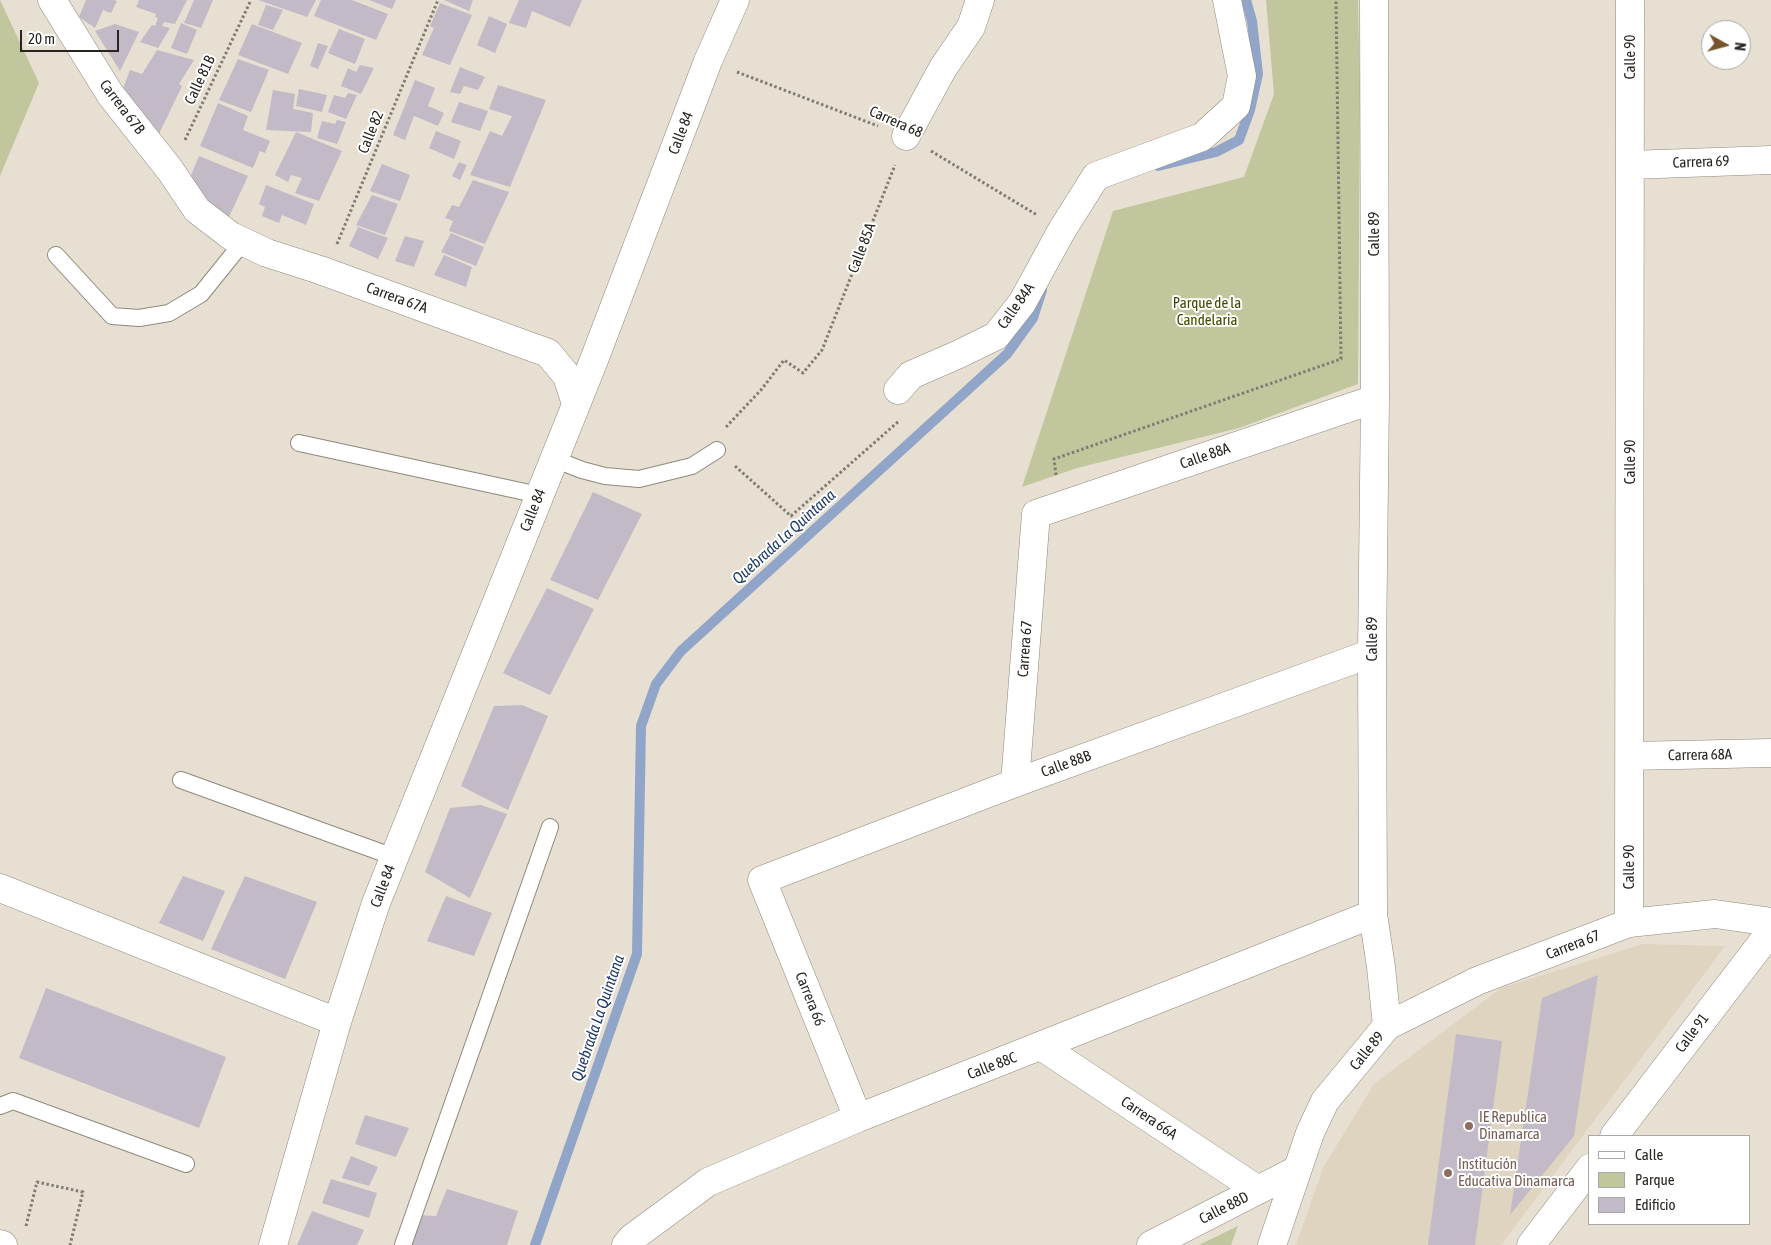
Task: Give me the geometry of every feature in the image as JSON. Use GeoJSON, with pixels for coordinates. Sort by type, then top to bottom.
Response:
{"type":"FeatureCollection","features":[{"type":"Feature","properties":{"kind":"street","name":"Carrera 67B"},"geometry":{"type":"LineString","coordinates":[[52,0],[110,94],[170,170],[197,210]]}},
{"type":"Feature","properties":{"kind":"street","name":"Calle 84"},"geometry":{"type":"LineString","coordinates":[[273,1245],[337,1022],[376,903],[576,404],[708,61],[735,0]]}},
{"type":"Feature","properties":{"kind":"street"},"geometry":{"type":"LineString","coordinates":[[906,136],[943,68],[971,27],[980,0]]}},
{"type":"Feature","properties":{"kind":"street","name":"Calle 84A"},"geometry":{"type":"LineString","coordinates":[[898,390],[910,376],[996,336],[1022,303],[1062,230],[1096,176],[1202,137],[1236,106],[1242,76],[1227,0]]}},
{"type":"Feature","properties":{"kind":"street","name":"Calle 89"},"geometry":{"type":"LineString","coordinates":[[1272,1245],[1310,1133],[1326,1101],[1387,1026],[1381,967],[1372,914],[1374,0]]}},
{"type":"Feature","properties":{"kind":"street","name":"Calle 90"},"geometry":{"type":"LineString","coordinates":[[1629,923],[1630,0]]}},
{"type":"Feature","properties":{"kind":"street","name":"Carrera 69"},"geometry":{"type":"LineString","coordinates":[[1630,165],[1771,160]]}},
{"type":"Feature","properties":{"kind":"street","name":"Carrera 67A"},"geometry":{"type":"LineString","coordinates":[[197,210],[231,236],[267,253],[320,270],[548,353],[567,376],[576,404]]}},
{"type":"Feature","properties":{"kind":"street","name":"Calle 88A"},"geometry":{"type":"LineString","coordinates":[[1048,510],[1374,399]]}},
{"type":"Feature","properties":{"kind":"street","name":"Carrera 67"},"geometry":{"type":"LineString","coordinates":[[1015,783],[1048,510]]}},
{"type":"Feature","properties":{"kind":"street","name":"Calle 88B"},"geometry":{"type":"LineString","coordinates":[[762,880],[1015,783],[1372,652]]}},
{"type":"Feature","properties":{"kind":"street","name":"Carrera 68A"},"geometry":{"type":"LineString","coordinates":[[1630,756],[1771,753]]}},
{"type":"Feature","properties":{"kind":"street","name":"Carrera 66"},"geometry":{"type":"LineString","coordinates":[[762,880],[858,1118]]}},
{"type":"Feature","properties":{"kind":"street"},"geometry":{"type":"LineString","coordinates":[[0,888],[337,1022]]}},
{"type":"Feature","properties":{"kind":"street","name":"Calle 88C"},"geometry":{"type":"LineString","coordinates":[[634,1243],[708,1182],[858,1118],[1372,914]]}},
{"type":"Feature","properties":{"kind":"street","name":"Carrera 67"},"geometry":{"type":"LineString","coordinates":[[1387,1026],[1477,980],[1629,923],[1715,914],[1771,922]]}},
{"type":"Feature","properties":{"kind":"street","name":"Calle 91"},"geometry":{"type":"LineString","coordinates":[[1615,1135],[1771,931]]}},
{"type":"Feature","properties":{"kind":"street","name":"Carrera 66A"},"geometry":{"type":"LineString","coordinates":[[1041,1046],[1258,1190]]}},
{"type":"Feature","properties":{"kind":"street","name":"Calle 88D"},"geometry":{"type":"LineString","coordinates":[[1151,1245],[1297,1170]]}},
{"type":"Feature","properties":{"kind":"street"},"geometry":{"type":"LineString","coordinates":[[1531,1245],[1588,1171]]}},
{"type":"Feature","properties":{"kind":"lane"},"geometry":{"type":"LineString","coordinates":[[56,255],[112,316],[139,318],[169,313],[201,294],[243,242]]}},
{"type":"Feature","properties":{"kind":"lane"},"geometry":{"type":"LineString","coordinates":[[299,443],[540,495]]}},
{"type":"Feature","properties":{"kind":"lane"},"geometry":{"type":"LineString","coordinates":[[554,459],[582,470],[605,476],[639,479],[692,466],[713,447]]}},
{"type":"Feature","properties":{"kind":"lane"},"geometry":{"type":"LineString","coordinates":[[181,780],[394,857]]}},
{"type":"Feature","properties":{"kind":"lane"},"geometry":{"type":"LineString","coordinates":[[403,1245],[550,827]]}},
{"type":"Feature","properties":{"kind":"lane"},"geometry":{"type":"LineString","coordinates":[[0,1106],[13,1100],[186,1164]]}},
{"type":"Feature","properties":{"kind":"path","name":"Calle 81B"},"geometry":{"type":"LineString","coordinates":[[170,170],[251,0]]}},
{"type":"Feature","properties":{"kind":"path","name":"Calle 82"},"geometry":{"type":"LineString","coordinates":[[320,270],[338,243],[438,0]]}},
{"type":"Feature","properties":{"kind":"path"},"geometry":{"type":"LineString","coordinates":[[1048,510],[1054,459],[1341,359],[1336,0]]}},
{"type":"Feature","properties":{"kind":"path","name":"Carrera 68"},"geometry":{"type":"LineString","coordinates":[[708,61],[906,136],[1062,230]]}},
{"type":"Feature","properties":{"kind":"path","name":"Calle 85A"},"geometry":{"type":"LineString","coordinates":[[713,447],[784,360],[803,373],[822,350],[906,136]]}},
{"type":"Feature","properties":{"kind":"path"},"geometry":{"type":"LineString","coordinates":[[713,447],[791,516],[918,405],[898,390]]}},
{"type":"Feature","properties":{"kind":"path"},"geometry":{"type":"LineString","coordinates":[[25,1230],[37,1182],[83,1192],[70,1245]]}},
{"type":"Feature","properties":{"kind":"shaded area","name":"IE Republica Dinamarca"},"geometry":{"type":"Polygon","coordinates":[[[1643,944],[1725,946],[1501,1245],[1296,1245],[1323,1168],[1374,1084],[1501,988],[1643,944]]]}},
{"type":"Feature","properties":{"kind":"green space"},"geometry":{"type":"Polygon","coordinates":[[[0,0],[39,83],[0,176],[0,0]]]}},
{"type":"Feature","properties":{"kind":"green space","name":"Parque de la Candelaria"},"geometry":{"type":"Polygon","coordinates":[[[1266,0],[1358,0],[1360,88],[1358,384],[1239,428],[1077,468],[1022,487],[1113,211],[1244,177],[1274,94],[1266,0]]]}},
{"type":"Feature","properties":{"kind":"green space"},"geometry":{"type":"Polygon","coordinates":[[[1238,1226],[1231,1245],[1199,1245],[1238,1226]]]}},
{"type":"Feature","properties":{"kind":"building"},"geometry":{"type":"Polygon","coordinates":[[[86,0],[117,1],[111,13],[103,10],[95,28],[79,17],[86,0]]]}},
{"type":"Feature","properties":{"kind":"building"},"geometry":{"type":"Polygon","coordinates":[[[139,0],[187,0],[175,24],[164,22],[162,26],[170,28],[158,48],[140,42],[152,25],[155,26],[158,18],[155,17],[156,14],[136,7],[139,0]]]}},
{"type":"Feature","properties":{"kind":"building"},"geometry":{"type":"Polygon","coordinates":[[[194,0],[213,0],[201,28],[184,23],[194,0]]]}},
{"type":"Feature","properties":{"kind":"building"},"geometry":{"type":"Polygon","coordinates":[[[258,0],[316,0],[307,17],[258,0]]]}},
{"type":"Feature","properties":{"kind":"building"},"geometry":{"type":"Polygon","coordinates":[[[321,0],[352,0],[388,14],[376,40],[314,16],[321,0]]]}},
{"type":"Feature","properties":{"kind":"building"},"geometry":{"type":"Polygon","coordinates":[[[369,0],[396,0],[392,9],[369,0]]]}},
{"type":"Feature","properties":{"kind":"building"},"geometry":{"type":"Polygon","coordinates":[[[444,0],[473,0],[469,11],[444,0]]]}},
{"type":"Feature","properties":{"kind":"building"},"geometry":{"type":"Polygon","coordinates":[[[519,0],[582,0],[570,27],[532,11],[526,28],[509,23],[519,0]]]}},
{"type":"Feature","properties":{"kind":"building"},"geometry":{"type":"Polygon","coordinates":[[[440,3],[472,15],[450,65],[422,55],[434,28],[430,26],[440,3]]]}},
{"type":"Feature","properties":{"kind":"building"},"geometry":{"type":"Polygon","coordinates":[[[266,5],[283,10],[273,30],[258,25],[266,5]]]}},
{"type":"Feature","properties":{"kind":"building"},"geometry":{"type":"Polygon","coordinates":[[[489,16],[507,24],[495,53],[477,45],[489,16]]]}},
{"type":"Feature","properties":{"kind":"building"},"geometry":{"type":"Polygon","coordinates":[[[181,23],[197,30],[187,54],[171,48],[181,23]]]}},
{"type":"Feature","properties":{"kind":"building"},"geometry":{"type":"Polygon","coordinates":[[[115,24],[139,32],[120,71],[95,31],[115,24]]]}},
{"type":"Feature","properties":{"kind":"building"},"geometry":{"type":"Polygon","coordinates":[[[252,24],[302,43],[288,74],[238,55],[252,24]]]}},
{"type":"Feature","properties":{"kind":"building"},"geometry":{"type":"Polygon","coordinates":[[[339,29],[365,39],[355,64],[328,53],[339,29]]]}},
{"type":"Feature","properties":{"kind":"building"},"geometry":{"type":"Polygon","coordinates":[[[318,43],[328,46],[318,69],[310,66],[318,43]]]}},
{"type":"Feature","properties":{"kind":"building"},"geometry":{"type":"Polygon","coordinates":[[[157,50],[194,60],[179,84],[182,86],[158,136],[122,91],[130,70],[142,74],[157,50]]]}},
{"type":"Feature","properties":{"kind":"building"},"geometry":{"type":"Polygon","coordinates":[[[238,59],[269,70],[251,112],[219,100],[238,59]]]}},
{"type":"Feature","properties":{"kind":"building"},"geometry":{"type":"Polygon","coordinates":[[[360,65],[374,68],[361,94],[341,86],[348,68],[356,72],[360,65]]]}},
{"type":"Feature","properties":{"kind":"building"},"geometry":{"type":"Polygon","coordinates":[[[460,67],[485,77],[478,90],[464,86],[460,94],[450,92],[460,67]]]}},
{"type":"Feature","properties":{"kind":"building"},"geometry":{"type":"Polygon","coordinates":[[[415,80],[435,88],[428,106],[444,113],[438,126],[414,116],[405,140],[393,135],[415,80]]]}},
{"type":"Feature","properties":{"kind":"building"},"geometry":{"type":"Polygon","coordinates":[[[498,85],[546,100],[510,187],[470,175],[490,131],[502,136],[512,116],[489,109],[498,85]]]}},
{"type":"Feature","properties":{"kind":"building"},"geometry":{"type":"Polygon","coordinates":[[[299,89],[327,95],[322,112],[296,106],[299,89]]]}},
{"type":"Feature","properties":{"kind":"building"},"geometry":{"type":"Polygon","coordinates":[[[273,90],[295,94],[293,109],[313,113],[311,132],[266,130],[273,90]]]}},
{"type":"Feature","properties":{"kind":"building"},"geometry":{"type":"Polygon","coordinates":[[[348,93],[357,95],[346,119],[328,112],[334,95],[345,98],[348,93]]]}},
{"type":"Feature","properties":{"kind":"building"},"geometry":{"type":"Polygon","coordinates":[[[459,102],[488,111],[480,131],[451,122],[459,102]]]}},
{"type":"Feature","properties":{"kind":"building"},"geometry":{"type":"Polygon","coordinates":[[[218,103],[248,116],[243,130],[270,141],[265,153],[260,151],[253,168],[200,146],[218,103]]]}},
{"type":"Feature","properties":{"kind":"building"},"geometry":{"type":"Polygon","coordinates":[[[337,120],[346,122],[337,144],[317,138],[322,121],[335,124],[337,120]]]}},
{"type":"Feature","properties":{"kind":"building"},"geometry":{"type":"Polygon","coordinates":[[[436,131],[461,141],[454,159],[429,148],[436,131]]]}},
{"type":"Feature","properties":{"kind":"building"},"geometry":{"type":"Polygon","coordinates":[[[296,132],[342,151],[319,201],[295,193],[302,178],[291,175],[288,182],[275,175],[296,132]]]}},
{"type":"Feature","properties":{"kind":"building"},"geometry":{"type":"Polygon","coordinates":[[[199,156],[248,176],[229,217],[210,210],[189,180],[199,156]]]}},
{"type":"Feature","properties":{"kind":"building"},"geometry":{"type":"Polygon","coordinates":[[[459,162],[467,165],[460,180],[452,176],[459,162]]]}},
{"type":"Feature","properties":{"kind":"building"},"geometry":{"type":"Polygon","coordinates":[[[382,164],[410,175],[400,201],[370,191],[382,164]]]}},
{"type":"Feature","properties":{"kind":"building"},"geometry":{"type":"Polygon","coordinates":[[[473,180],[509,192],[485,244],[449,231],[453,221],[445,218],[452,205],[459,207],[473,180]]]}},
{"type":"Feature","properties":{"kind":"building"},"geometry":{"type":"Polygon","coordinates":[[[266,185],[314,204],[306,225],[282,215],[279,223],[262,216],[265,207],[259,204],[266,185]]]}},
{"type":"Feature","properties":{"kind":"building"},"geometry":{"type":"Polygon","coordinates":[[[372,195],[398,204],[385,235],[356,225],[372,195]]]}},
{"type":"Feature","properties":{"kind":"building"},"geometry":{"type":"Polygon","coordinates":[[[358,227],[388,238],[378,259],[349,246],[358,227]]]}},
{"type":"Feature","properties":{"kind":"building"},"geometry":{"type":"Polygon","coordinates":[[[451,233],[484,247],[476,266],[441,252],[451,233]]]}},
{"type":"Feature","properties":{"kind":"building"},"geometry":{"type":"Polygon","coordinates":[[[405,236],[424,241],[414,267],[395,261],[405,236]]]}},
{"type":"Feature","properties":{"kind":"building"},"geometry":{"type":"Polygon","coordinates":[[[444,255],[472,267],[466,287],[434,275],[444,255]]]}},
{"type":"Feature","properties":{"kind":"building"},"geometry":{"type":"Polygon","coordinates":[[[593,492],[642,514],[598,600],[550,580],[593,492]]]}},
{"type":"Feature","properties":{"kind":"building"},"geometry":{"type":"Polygon","coordinates":[[[547,588],[594,609],[550,695],[503,673],[547,588]]]}},
{"type":"Feature","properties":{"kind":"building"},"geometry":{"type":"Polygon","coordinates":[[[522,705],[548,716],[508,810],[461,786],[494,706],[522,705]]]}},
{"type":"Feature","properties":{"kind":"building"},"geometry":{"type":"Polygon","coordinates":[[[481,805],[507,814],[470,898],[425,872],[450,808],[481,805]]]}},
{"type":"Feature","properties":{"kind":"building"},"geometry":{"type":"Polygon","coordinates":[[[183,876],[225,891],[203,941],[159,923],[183,876]]]}},
{"type":"Feature","properties":{"kind":"building"},"geometry":{"type":"Polygon","coordinates":[[[245,876],[317,902],[285,979],[211,949],[245,876]]]}},
{"type":"Feature","properties":{"kind":"building"},"geometry":{"type":"Polygon","coordinates":[[[446,896],[492,913],[474,956],[427,941],[446,896]]]}},
{"type":"Feature","properties":{"kind":"building"},"geometry":{"type":"Polygon","coordinates":[[[1598,975],[1574,1136],[1510,1215],[1542,998],[1598,975]]]}},
{"type":"Feature","properties":{"kind":"building"},"geometry":{"type":"Polygon","coordinates":[[[46,988],[226,1057],[199,1128],[19,1058],[46,988]]]}},
{"type":"Feature","properties":{"kind":"building"},"geometry":{"type":"Polygon","coordinates":[[[1456,1034],[1502,1041],[1475,1245],[1428,1245],[1456,1034]]]}},
{"type":"Feature","properties":{"kind":"building"},"geometry":{"type":"Polygon","coordinates":[[[365,1115],[409,1128],[396,1157],[355,1144],[365,1115]]]}},
{"type":"Feature","properties":{"kind":"building"},"geometry":{"type":"Polygon","coordinates":[[[351,1156],[378,1167],[369,1186],[342,1178],[351,1156]]]}},
{"type":"Feature","properties":{"kind":"building"},"geometry":{"type":"Polygon","coordinates":[[[331,1179],[377,1193],[369,1218],[322,1203],[331,1179]]]}},
{"type":"Feature","properties":{"kind":"building"},"geometry":{"type":"Polygon","coordinates":[[[447,1189],[518,1211],[507,1245],[408,1245],[418,1215],[436,1216],[447,1189]]]}},
{"type":"Feature","properties":{"kind":"building"},"geometry":{"type":"Polygon","coordinates":[[[312,1211],[364,1230],[357,1245],[297,1245],[312,1211]]]}},
{"type":"Feature","properties":{"kind":"waterway","name":"Quebrada La Quintana"},"geometry":{"type":"LineString","coordinates":[[1158,166],[1216,152],[1239,140],[1250,110],[1258,74],[1252,21],[1246,0]]}},
{"type":"Feature","properties":{"kind":"waterway","name":"Quebrada La Quintana"},"geometry":{"type":"LineString","coordinates":[[535,1245],[637,954],[641,726],[656,684],[681,651],[1007,354],[1033,318],[1042,290]]}},
{"type":"Feature","properties":{"kind":"place","name":"IE Republica Dinamarca"},"geometry":{"type":"Point","coordinates":[1469,1126]}},
{"type":"Feature","properties":{"kind":"place","name":"Institución Educativa Dinamarca"},"geometry":{"type":"Point","coordinates":[1448,1173]}}]}
